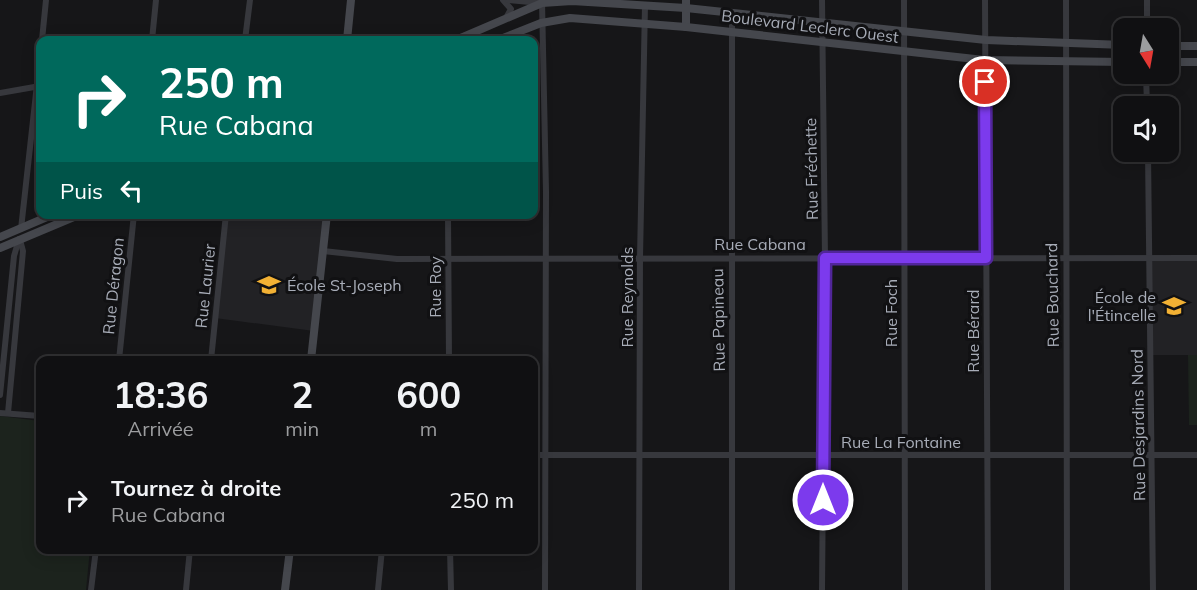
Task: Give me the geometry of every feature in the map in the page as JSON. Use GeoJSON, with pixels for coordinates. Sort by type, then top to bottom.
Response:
{"type":"FeatureCollection","features":[{"type":"Feature","properties":{"kind":"street"},"geometry":{"type":"LineString","coordinates":[[42,36],[46,0]]}},
{"type":"Feature","properties":{"kind":"street"},"geometry":{"type":"LineString","coordinates":[[152,36],[156,0]]}},
{"type":"Feature","properties":{"kind":"street"},"geometry":{"type":"LineString","coordinates":[[246,36],[250,0]]}},
{"type":"Feature","properties":{"kind":"street"},"geometry":{"type":"LineString","coordinates":[[347,36],[351,0]]}},
{"type":"Feature","properties":{"kind":"street"},"geometry":{"type":"LineString","coordinates":[[503,0],[511,9],[506,18]]}},
{"type":"Feature","properties":{"kind":"street"},"geometry":{"type":"LineString","coordinates":[[508,0],[542,1],[546,258],[545,590]]}},
{"type":"Feature","properties":{"kind":"street","name":"Rue Fréchette"},"geometry":{"type":"LineString","coordinates":[[822,0],[825,258],[822,590]]}},
{"type":"Feature","properties":{"kind":"street","name":"Rue Foch"},"geometry":{"type":"LineString","coordinates":[[904,0],[905,590]]}},
{"type":"Feature","properties":{"kind":"street","name":"Rue Bérard"},"geometry":{"type":"LineString","coordinates":[[985,0],[988,590]]}},
{"type":"Feature","properties":{"kind":"street","name":"Rue Bouchard"},"geometry":{"type":"LineString","coordinates":[[1065,0],[1067,590]]}},
{"type":"Feature","properties":{"kind":"street"},"geometry":{"type":"LineString","coordinates":[[1146,18],[1147,0]]}},
{"type":"Feature","properties":{"kind":"street","name":"Boulevard Leclerc Ouest"},"geometry":{"type":"LineString","coordinates":[[465,36],[542,1],[645,5],[686,4],[732,13],[823,24],[986,40],[1113,45]]}},
{"type":"Feature","properties":{"kind":"street"},"geometry":{"type":"LineString","coordinates":[[686,4],[686,27]]}},
{"type":"Feature","properties":{"kind":"street","name":"Rue Reynolds"},"geometry":{"type":"LineString","coordinates":[[639,590],[640,258],[645,5]]}},
{"type":"Feature","properties":{"kind":"street","name":"Rue Papineau"},"geometry":{"type":"LineString","coordinates":[[732,13],[732,590]]}},
{"type":"Feature","properties":{"kind":"street","name":"Boulevard Leclerc Ouest"},"geometry":{"type":"LineString","coordinates":[[508,36],[541,23],[570,18],[686,27],[984,60],[1113,62]]}},
{"type":"Feature","properties":{"kind":"street"},"geometry":{"type":"LineString","coordinates":[[1179,46],[1197,46]]}},
{"type":"Feature","properties":{"kind":"street"},"geometry":{"type":"LineString","coordinates":[[1179,62],[1197,62]]}},
{"type":"Feature","properties":{"kind":"street"},"geometry":{"type":"LineString","coordinates":[[0,93],[36,87]]}},
{"type":"Feature","properties":{"kind":"street"},"geometry":{"type":"LineString","coordinates":[[0,395],[14,256],[20,239],[36,110]]}},
{"type":"Feature","properties":{"kind":"street","name":"Rue Desjardins Nord"},"geometry":{"type":"LineString","coordinates":[[1148,162],[1153,590]]}},
{"type":"Feature","properties":{"kind":"street"},"geometry":{"type":"LineString","coordinates":[[0,237],[43,219]]}},
{"type":"Feature","properties":{"kind":"street"},"geometry":{"type":"LineString","coordinates":[[0,248],[69,219]]}},
{"type":"Feature","properties":{"kind":"street","name":"Rue Déragon"},"geometry":{"type":"LineString","coordinates":[[119,356],[133,219]]}},
{"type":"Feature","properties":{"kind":"street","name":"Rue Laurier"},"geometry":{"type":"LineString","coordinates":[[211,356],[225,219]]}},
{"type":"Feature","properties":{"kind":"street"},"geometry":{"type":"LineString","coordinates":[[311,356],[326,219]]}},
{"type":"Feature","properties":{"kind":"street","name":"Rue Roy"},"geometry":{"type":"LineString","coordinates":[[448,219],[449,356]]}},
{"type":"Feature","properties":{"kind":"street"},"geometry":{"type":"LineString","coordinates":[[8,413],[23,251],[20,239]]}},
{"type":"Feature","properties":{"kind":"street","name":"Rue Cabana"},"geometry":{"type":"LineString","coordinates":[[323,251],[397,259],[1197,258]]}},
{"type":"Feature","properties":{"kind":"street"},"geometry":{"type":"LineString","coordinates":[[0,413],[36,416]]}},
{"type":"Feature","properties":{"kind":"street","name":"Rue La Fontaine"},"geometry":{"type":"LineString","coordinates":[[538,455],[1197,455]]}},
{"type":"Feature","properties":{"kind":"street"},"geometry":{"type":"LineString","coordinates":[[91,590],[95,554]]}},
{"type":"Feature","properties":{"kind":"street"},"geometry":{"type":"LineString","coordinates":[[186,590],[190,554]]}},
{"type":"Feature","properties":{"kind":"street"},"geometry":{"type":"LineString","coordinates":[[285,590],[289,554]]}},
{"type":"Feature","properties":{"kind":"street"},"geometry":{"type":"LineString","coordinates":[[378,590],[382,554]]}},
{"type":"Feature","properties":{"kind":"street"},"geometry":{"type":"LineString","coordinates":[[450,554],[451,590]]}},
{"type":"Feature","properties":{"kind":"shaded area","name":"École St-Joseph"},"geometry":{"type":"Polygon","coordinates":[[[226,219],[327,221],[314,331],[215,318],[226,219]]]}},
{"type":"Feature","properties":{"kind":"shaded area","name":"École de l'Étincelle"},"geometry":{"type":"Polygon","coordinates":[[[1150,258],[1197,258],[1197,355],[1151,355],[1150,258]]]}},
{"type":"Feature","properties":{"kind":"shaded area"},"geometry":{"type":"Polygon","coordinates":[[[1188,355],[1197,355],[1197,425],[1189,425],[1188,355]]]}},
{"type":"Feature","properties":{"kind":"shaded area"},"geometry":{"type":"Polygon","coordinates":[[[0,416],[36,420],[36,554],[90,554],[86,590],[0,590],[0,416]]]}},
{"type":"Feature","properties":{"kind":"place","name":"École St-Joseph"},"geometry":{"type":"Point","coordinates":[269,285]}},
{"type":"Feature","properties":{"kind":"place","name":"École de l'Étincelle"},"geometry":{"type":"Point","coordinates":[1174,306]}},
{"type":"Feature","properties":{"kind":"route"},"geometry":{"type":"LineString","coordinates":[[823,500],[825,258],[986,258],[985,82]]}}]}
